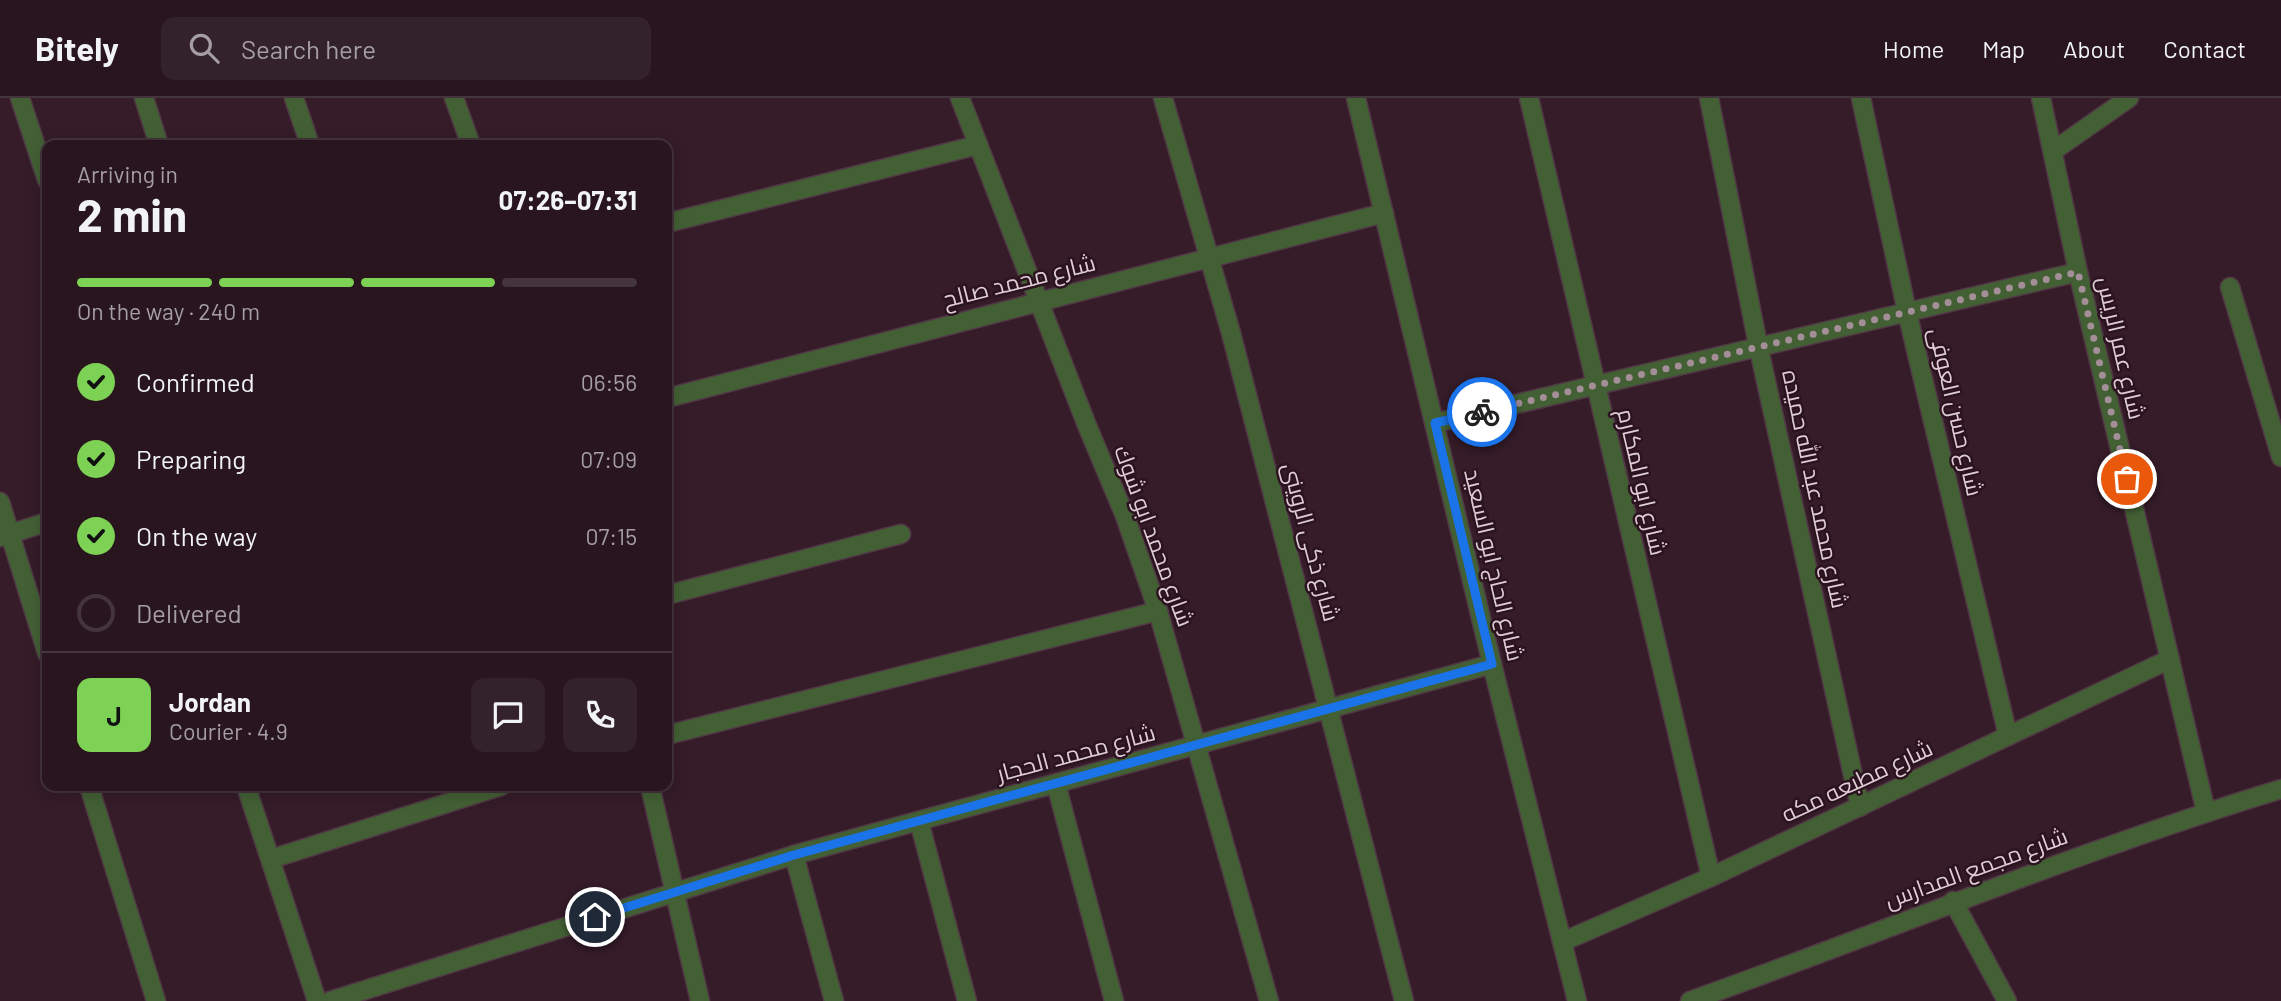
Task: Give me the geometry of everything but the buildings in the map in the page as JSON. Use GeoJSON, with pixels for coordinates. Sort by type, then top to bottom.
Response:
{"type":"FeatureCollection","features":[{"type":"Feature","properties":{"kind":"street"},"geometry":{"type":"LineString","coordinates":[[20,98],[42,165]]}},
{"type":"Feature","properties":{"kind":"street"},"geometry":{"type":"LineString","coordinates":[[144,98],[157,140]]}},
{"type":"Feature","properties":{"kind":"street"},"geometry":{"type":"LineString","coordinates":[[294,98],[308,140]]}},
{"type":"Feature","properties":{"kind":"street"},"geometry":{"type":"LineString","coordinates":[[454,98],[469,140]]}},
{"type":"Feature","properties":{"kind":"street","name":"شارع محمد ابو شوك"},"geometry":{"type":"LineString","coordinates":[[960,98],[1125,516],[1157,611],[1269,1001]]}},
{"type":"Feature","properties":{"kind":"street","name":"شارع ذكى الروينى"},"geometry":{"type":"LineString","coordinates":[[1163,98],[1231,334],[1404,1001]]}},
{"type":"Feature","properties":{"kind":"street","name":"شارع الحاج ابو السعيد"},"geometry":{"type":"LineString","coordinates":[[1356,98],[1492,664],[1577,1001]]}},
{"type":"Feature","properties":{"kind":"street","name":"شارع ابو المكارم"},"geometry":{"type":"LineString","coordinates":[[1529,98],[1594,386],[1711,877]]}},
{"type":"Feature","properties":{"kind":"street","name":"شارع محمد عبد الله حميده"},"geometry":{"type":"LineString","coordinates":[[1709,98],[1759,345],[1860,807]]}},
{"type":"Feature","properties":{"kind":"street","name":"شارع حسن العوفى"},"geometry":{"type":"LineString","coordinates":[[1861,98],[1908,312],[2008,736]]}},
{"type":"Feature","properties":{"kind":"street","name":"شارع عمر الريس"},"geometry":{"type":"LineString","coordinates":[[2041,98],[2078,272],[2206,812]]}},
{"type":"Feature","properties":{"kind":"street"},"geometry":{"type":"LineString","coordinates":[[2053,151],[2129,98]]}},
{"type":"Feature","properties":{"kind":"street"},"geometry":{"type":"LineString","coordinates":[[672,222],[978,145]]}},
{"type":"Feature","properties":{"kind":"street","name":"شارع محمد صالح"},"geometry":{"type":"LineString","coordinates":[[672,397],[1384,213]]}},
{"type":"Feature","properties":{"kind":"street"},"geometry":{"type":"LineString","coordinates":[[1435,423],[2078,272]]}},
{"type":"Feature","properties":{"kind":"street"},"geometry":{"type":"LineString","coordinates":[[2230,287],[2281,457]]}},
{"type":"Feature","properties":{"kind":"street"},"geometry":{"type":"LineString","coordinates":[[0,502],[5,535],[42,639]]}},
{"type":"Feature","properties":{"kind":"street"},"geometry":{"type":"LineString","coordinates":[[5,535],[42,524]]}},
{"type":"Feature","properties":{"kind":"street"},"geometry":{"type":"LineString","coordinates":[[672,594],[901,534]]}},
{"type":"Feature","properties":{"kind":"street"},"geometry":{"type":"LineString","coordinates":[[672,734],[1157,611]]}},
{"type":"Feature","properties":{"kind":"street","name":"شارع مطبعه مكه"},"geometry":{"type":"LineString","coordinates":[[1562,942],[1711,877],[2169,659]]}},
{"type":"Feature","properties":{"kind":"street","name":"شارع محمد الحجار"},"geometry":{"type":"LineString","coordinates":[[330,1001],[794,855],[1492,664]]}},
{"type":"Feature","properties":{"kind":"street"},"geometry":{"type":"LineString","coordinates":[[1056,784],[1114,1001]]}},
{"type":"Feature","properties":{"kind":"street","name":"شارع مجمع المدارس"},"geometry":{"type":"LineString","coordinates":[[1699,999],[1953,901],[2206,812],[2281,789]]}},
{"type":"Feature","properties":{"kind":"street"},"geometry":{"type":"LineString","coordinates":[[91,791],[156,1001]]}},
{"type":"Feature","properties":{"kind":"street"},"geometry":{"type":"LineString","coordinates":[[248,791],[317,1001]]}},
{"type":"Feature","properties":{"kind":"street"},"geometry":{"type":"LineString","coordinates":[[271,859],[485,791]]}},
{"type":"Feature","properties":{"kind":"street"},"geometry":{"type":"LineString","coordinates":[[651,791],[700,1001]]}},
{"type":"Feature","properties":{"kind":"street"},"geometry":{"type":"LineString","coordinates":[[919,821],[967,1001]]}},
{"type":"Feature","properties":{"kind":"street"},"geometry":{"type":"LineString","coordinates":[[794,855],[834,1001]]}},
{"type":"Feature","properties":{"kind":"street"},"geometry":{"type":"LineString","coordinates":[[1953,901],[2007,1001]]}},
{"type":"Feature","properties":{"kind":"way so far"},"geometry":{"type":"LineString","coordinates":[[1482,412],[2078,272],[2127,479]]}},
{"type":"Feature","properties":{"kind":"route"},"geometry":{"type":"LineString","coordinates":[[595,917],[794,855],[1492,664],[1435,423],[1482,412]]}}]}
